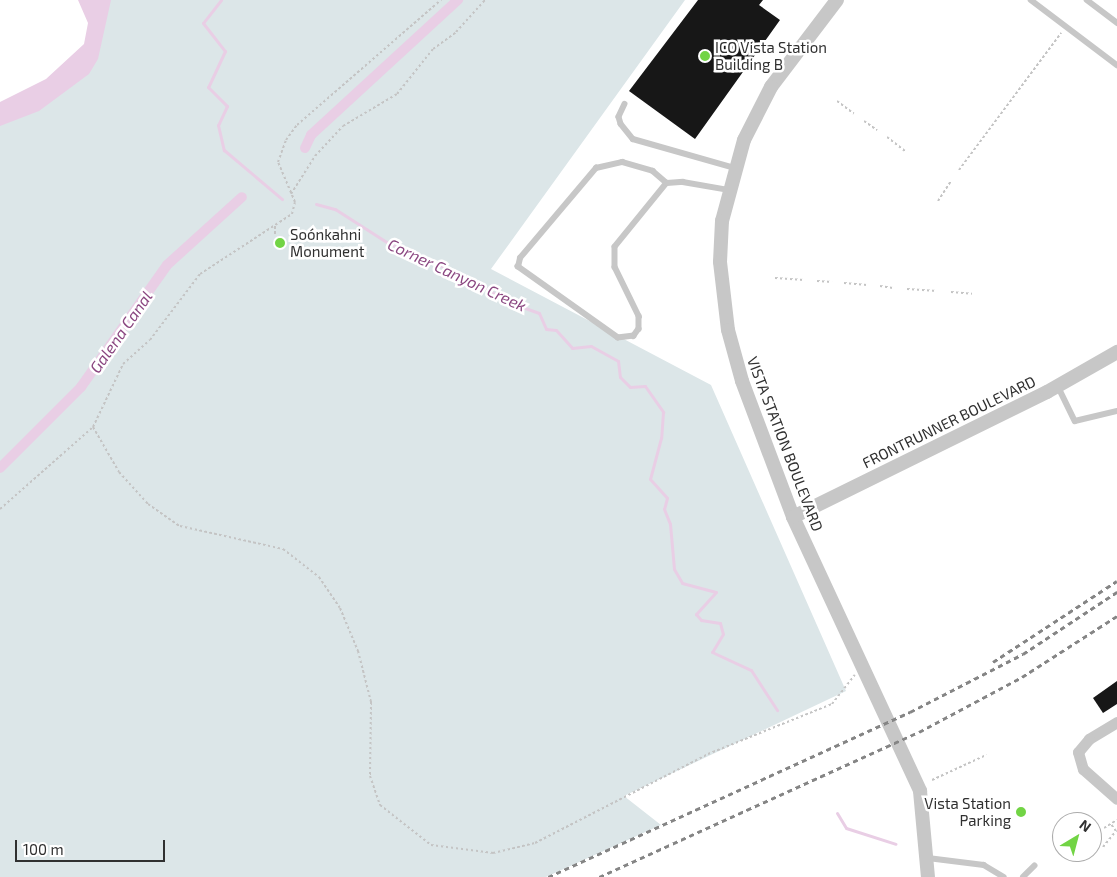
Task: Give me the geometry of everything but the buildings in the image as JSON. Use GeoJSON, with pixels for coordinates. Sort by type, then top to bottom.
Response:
{"type":"FeatureCollection","features":[{"type":"Feature","properties":{"kind":"street","name":"VISTA STATION BOULEVARD"},"geometry":{"type":"LineString","coordinates":[[837,0],[771,86],[744,140],[729,190],[720,262],[728,330],[742,381],[793,517],[920,791],[928,858],[928,877]]}},
{"type":"Feature","properties":{"kind":"street","name":"FRONTRUNNER BOULEVARD"},"geometry":{"type":"LineString","coordinates":[[793,517],[1058,386],[1117,352]]}},
{"type":"Feature","properties":{"kind":"street"},"geometry":{"type":"LineString","coordinates":[[1117,722],[1089,739],[1078,752],[1083,769],[1117,799]]}},
{"type":"Feature","properties":{"kind":"lane"},"geometry":{"type":"LineString","coordinates":[[1031,0],[1117,65]]}},
{"type":"Feature","properties":{"kind":"lane"},"geometry":{"type":"LineString","coordinates":[[1087,0],[1117,23]]}},
{"type":"Feature","properties":{"kind":"lane"},"geometry":{"type":"LineString","coordinates":[[625,104],[619,117],[621,124],[634,139],[736,168]]}},
{"type":"Feature","properties":{"kind":"lane"},"geometry":{"type":"LineString","coordinates":[[667,183],[615,248],[615,267],[639,316],[639,329],[634,336],[618,338],[518,267],[525,252],[596,168],[622,162],[653,171],[667,183],[683,182],[729,190]]}},
{"type":"Feature","properties":{"kind":"lane"},"geometry":{"type":"LineString","coordinates":[[1058,386],[1075,421],[1117,411]]}},
{"type":"Feature","properties":{"kind":"lane"},"geometry":{"type":"LineString","coordinates":[[928,858],[984,865],[1004,877]]}},
{"type":"Feature","properties":{"kind":"lane"},"geometry":{"type":"LineString","coordinates":[[1023,877],[1034,866]]}},
{"type":"Feature","properties":{"kind":"path"},"geometry":{"type":"LineString","coordinates":[[0,509],[93,427],[123,364],[150,340],[200,274],[221,256],[292,214],[295,202],[278,162],[286,140],[297,125],[441,0]]}},
{"type":"Feature","properties":{"kind":"path"},"geometry":{"type":"LineString","coordinates":[[291,194],[310,162],[342,126],[397,94],[434,50],[456,32],[485,0]]}},
{"type":"Feature","properties":{"kind":"path"},"geometry":{"type":"LineString","coordinates":[[959,170],[1063,31]]}},
{"type":"Feature","properties":{"kind":"path"},"geometry":{"type":"LineString","coordinates":[[837,101],[854,114]]}},
{"type":"Feature","properties":{"kind":"path"},"geometry":{"type":"LineString","coordinates":[[864,121],[877,130]]}},
{"type":"Feature","properties":{"kind":"path"},"geometry":{"type":"LineString","coordinates":[[887,137],[905,150]]}},
{"type":"Feature","properties":{"kind":"path"},"geometry":{"type":"LineString","coordinates":[[938,201],[950,181]]}},
{"type":"Feature","properties":{"kind":"path"},"geometry":{"type":"LineString","coordinates":[[274,226],[275,234]]}},
{"type":"Feature","properties":{"kind":"path"},"geometry":{"type":"LineString","coordinates":[[776,278],[804,280]]}},
{"type":"Feature","properties":{"kind":"path"},"geometry":{"type":"LineString","coordinates":[[817,281],[832,282]]}},
{"type":"Feature","properties":{"kind":"path"},"geometry":{"type":"LineString","coordinates":[[844,283],[867,285]]}},
{"type":"Feature","properties":{"kind":"path"},"geometry":{"type":"LineString","coordinates":[[880,286],[893,288]]}},
{"type":"Feature","properties":{"kind":"path"},"geometry":{"type":"LineString","coordinates":[[907,289],[937,291]]}},
{"type":"Feature","properties":{"kind":"path"},"geometry":{"type":"LineString","coordinates":[[950,292],[972,294]]}},
{"type":"Feature","properties":{"kind":"path"},"geometry":{"type":"LineString","coordinates":[[93,427],[119,472],[148,504],[180,526],[283,549],[319,576],[340,608],[358,651],[371,702],[370,776],[380,805],[431,845],[493,853],[535,844],[708,754],[832,704],[864,667]]}},
{"type":"Feature","properties":{"kind":"path"},"geometry":{"type":"LineString","coordinates":[[932,780],[986,755]]}},
{"type":"Feature","properties":{"kind":"path"},"geometry":{"type":"LineString","coordinates":[[1104,828],[1117,820]]}},
{"type":"Feature","properties":{"kind":"path"},"geometry":{"type":"LineString","coordinates":[[1103,847],[1116,831],[1111,824]]}},
{"type":"Feature","properties":{"kind":"shaded area"},"geometry":{"type":"Polygon","coordinates":[[[78,0],[111,0],[98,59],[89,74],[39,111],[0,126],[0,102],[46,79],[84,44],[88,23],[78,0]]]}},
{"type":"Feature","properties":{"kind":"shaded area"},"geometry":{"type":"Polygon","coordinates":[[[104,0],[685,0],[491,269],[711,385],[846,691],[624,796],[661,825],[546,877],[0,877],[0,115],[71,84],[104,0]]]}},
{"type":"Feature","properties":{"kind":"waterway","name":"Corner Canyon Creek"},"geometry":{"type":"LineString","coordinates":[[221,0],[203,23],[225,51],[208,87],[227,106],[218,125],[224,150],[282,199]]}},
{"type":"Feature","properties":{"kind":"waterway","name":"Galena Canal"},"geometry":{"type":"LineString","coordinates":[[305,148],[311,135],[458,0]]}},
{"type":"Feature","properties":{"kind":"waterway","name":"Galena Canal"},"geometry":{"type":"LineString","coordinates":[[0,468],[81,387],[167,265],[242,197]]}},
{"type":"Feature","properties":{"kind":"waterway","name":"Corner Canyon Creek"},"geometry":{"type":"LineString","coordinates":[[316,204],[335,209],[388,243],[470,278],[506,301],[539,313],[546,329],[556,330],[572,348],[591,346],[618,361],[620,377],[630,387],[645,386],[663,412],[661,438],[650,479],[667,498],[664,509],[670,524],[674,569],[682,583],[716,592],[696,614],[701,620],[720,623],[723,634],[712,652],[751,670],[777,710]]}},
{"type":"Feature","properties":{"kind":"waterway","name":"Corner Canyon Creek"},"geometry":{"type":"LineString","coordinates":[[837,813],[846,828],[896,844]]}},
{"type":"Feature","properties":{"kind":"railway"},"geometry":{"type":"LineString","coordinates":[[993,662],[1117,581]]}},
{"type":"Feature","properties":{"kind":"railway"},"geometry":{"type":"LineString","coordinates":[[548,877],[910,712],[1023,654],[1117,592]]}},
{"type":"Feature","properties":{"kind":"railway"},"geometry":{"type":"LineString","coordinates":[[599,877],[919,732],[1022,677],[1117,616]]}},
{"type":"Feature","properties":{"kind":"place","name":"ICO Vista Station Building B"},"geometry":{"type":"Point","coordinates":[705,56]}},
{"type":"Feature","properties":{"kind":"place","name":"Soónkahni Monument"},"geometry":{"type":"Point","coordinates":[280,243]}},
{"type":"Feature","properties":{"kind":"place","name":"Vista Station Parking"},"geometry":{"type":"Point","coordinates":[1021,812]}}]}
